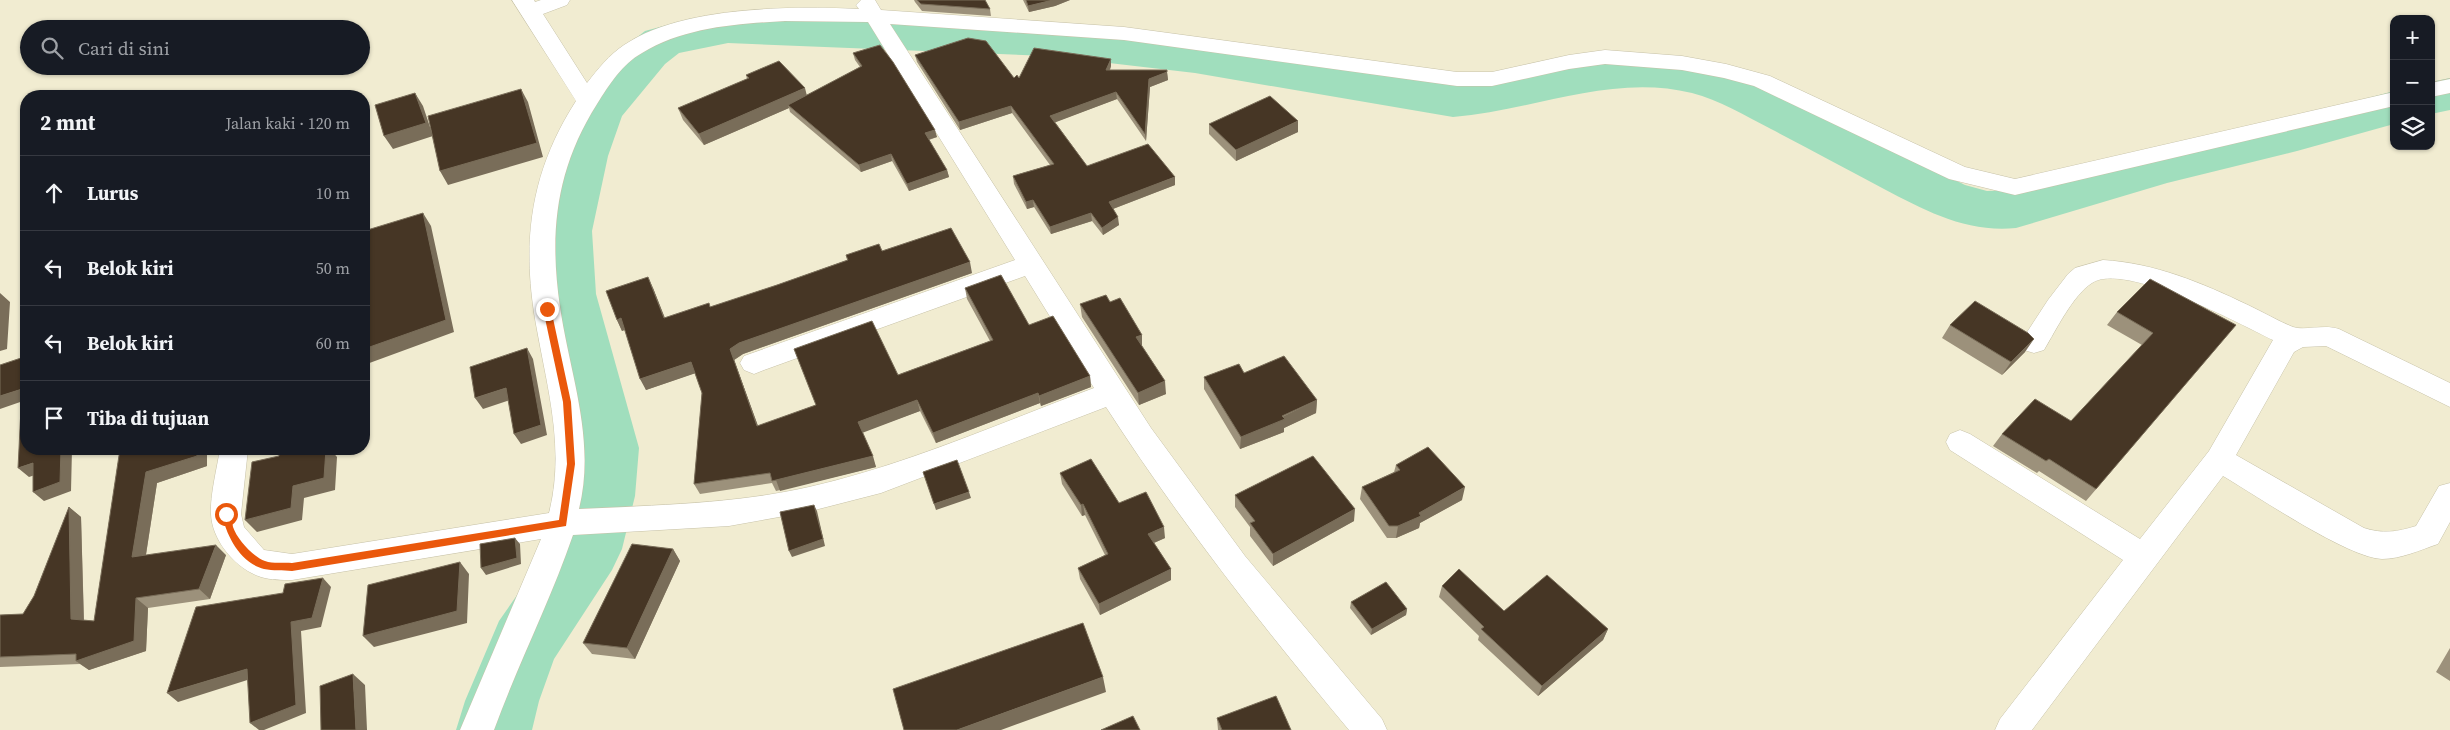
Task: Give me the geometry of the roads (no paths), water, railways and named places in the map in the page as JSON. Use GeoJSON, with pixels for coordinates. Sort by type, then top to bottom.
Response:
{"type":"FeatureCollection","features":[{"type":"Feature","properties":{"kind":"street"},"geometry":{"type":"LineString","coordinates":[[559,0],[526,6],[588,101]]}},
{"type":"Feature","properties":{"kind":"street"},"geometry":{"type":"LineString","coordinates":[[477,730],[589,521],[571,464],[567,402],[547,309],[541,222],[549,181],[557,158],[588,101],[617,59],[651,38],[736,9],[878,22],[1075,29],[1458,80],[1492,79],[1569,62],[1605,57],[1682,62],[1726,70],[1762,81],[1958,174],[2015,187],[2390,100]]}},
{"type":"Feature","properties":{"kind":"street"},"geometry":{"type":"LineString","coordinates":[[878,22],[1032,264],[1111,393],[1214,542],[1293,641],[1370,730]]}},
{"type":"Feature","properties":{"kind":"street"},"geometry":{"type":"LineString","coordinates":[[2435,89],[2450,86]]}},
{"type":"Feature","properties":{"kind":"street"},"geometry":{"type":"LineString","coordinates":[[754,363],[1032,264]]}},
{"type":"Feature","properties":{"kind":"street"},"geometry":{"type":"LineString","coordinates":[[2034,343],[2060,304],[2084,275],[2114,269],[2176,283],[2295,339]]}},
{"type":"Feature","properties":{"kind":"street"},"geometry":{"type":"LineString","coordinates":[[2012,730],[2219,459],[2284,346],[2295,339],[2314,335],[2329,336],[2450,396]]}},
{"type":"Feature","properties":{"kind":"street"},"geometry":{"type":"LineString","coordinates":[[233,455],[226,514],[230,530],[238,543],[253,559],[264,565],[292,567],[589,521],[729,513],[807,500],[871,484],[1111,393]]}},
{"type":"Feature","properties":{"kind":"street"},"geometry":{"type":"LineString","coordinates":[[1960,442],[2144,557]]}},
{"type":"Feature","properties":{"kind":"street"},"geometry":{"type":"LineString","coordinates":[[2219,459],[2355,538],[2381,546],[2401,544],[2427,535],[2450,495]]}},
{"type":"Feature","properties":{"kind":"waterway"},"geometry":{"type":"LineString","coordinates":[[494,730],[502,701],[524,644],[588,549],[602,496],[607,448],[567,294],[564,231],[581,156],[597,113],[622,81],[648,53],[662,42],[689,34],[728,28],[1049,41],[1195,58],[1453,101],[1477,99],[1556,81],[1607,74],[1656,72],[1702,79],[1749,97],[1946,198],[1972,207],[1996,211],[2016,209],[2159,167],[2297,134],[2390,108]]}},
{"type":"Feature","properties":{"kind":"waterway"},"geometry":{"type":"LineString","coordinates":[[2435,97],[2450,94]]}}]}
